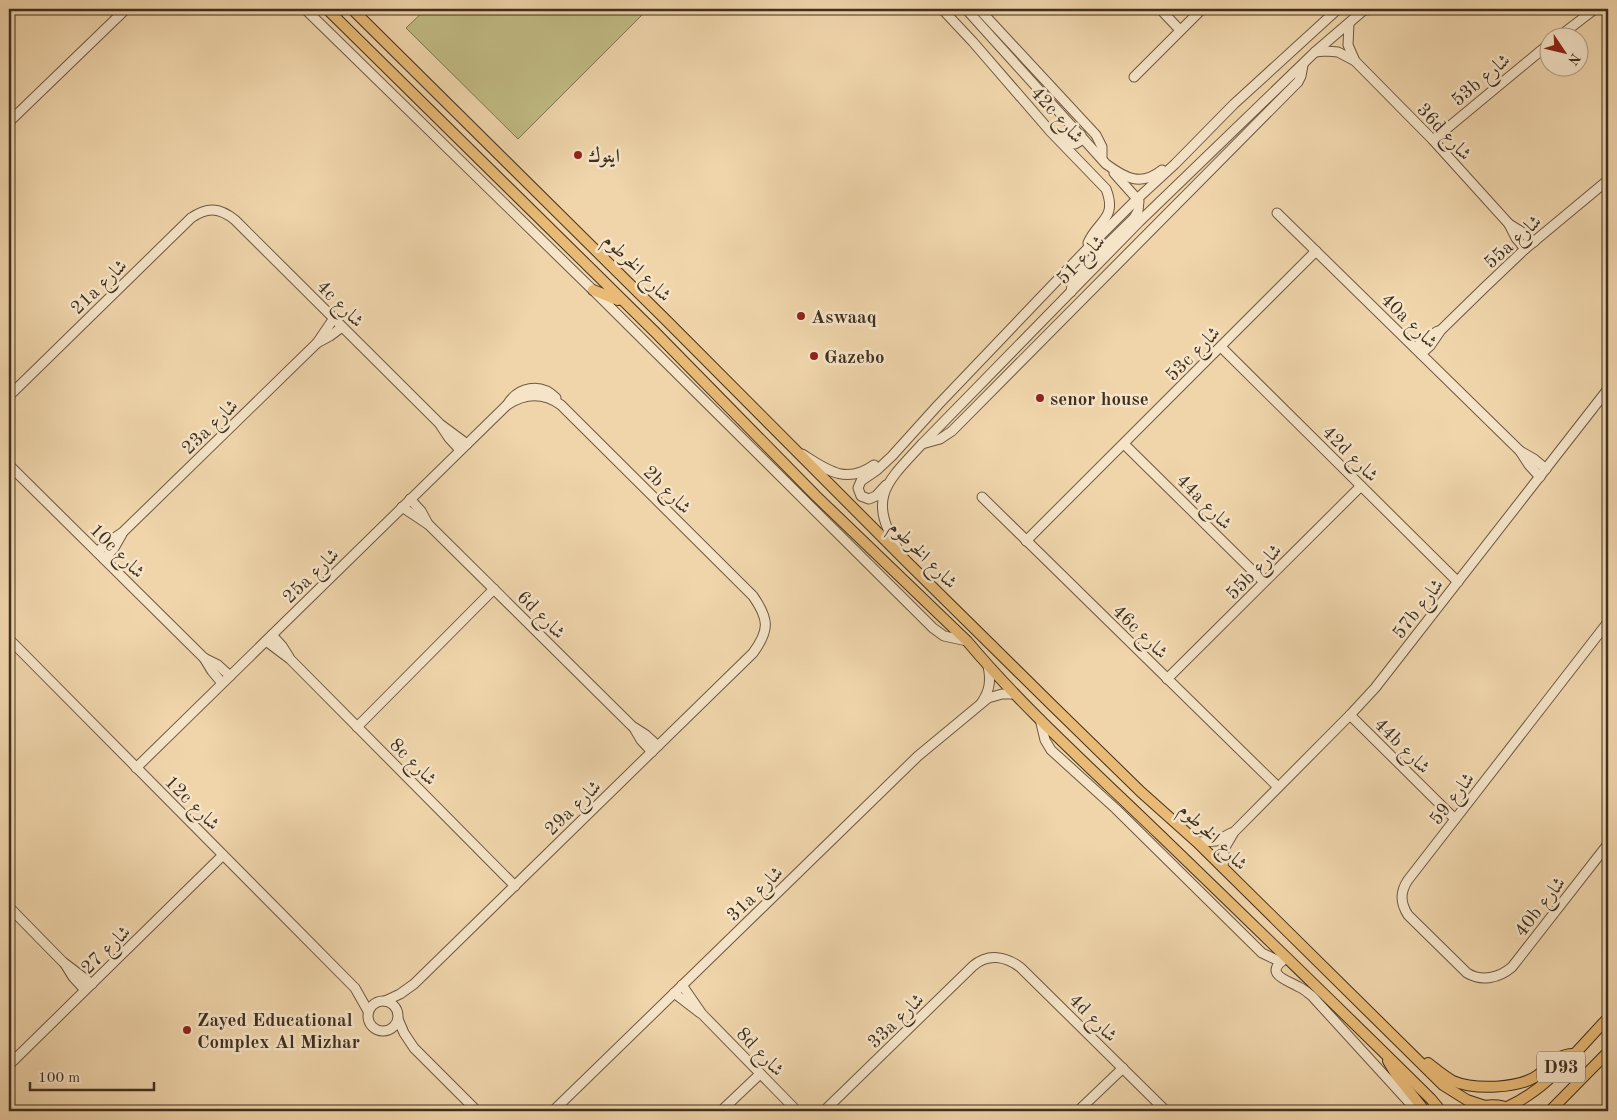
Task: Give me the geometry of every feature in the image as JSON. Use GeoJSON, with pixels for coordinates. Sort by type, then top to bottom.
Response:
{"type":"FeatureCollection","features":[{"type":"Feature","properties":{"kind":"main road","name":"شارع الخرطوم"},"geometry":{"type":"LineString","coordinates":[[327,9],[655,332],[816,496],[966,641],[1040,719],[1284,960],[1387,1055],[1441,1111]]}},
{"type":"Feature","properties":{"kind":"main road","name":"شارع الخرطوم"},"geometry":{"type":"LineString","coordinates":[[352,9],[795,448],[905,560],[1141,792],[1197,842],[1450,1091],[1467,1100],[1485,1106]]}},
{"type":"Feature","properties":{"kind":"main road"},"geometry":{"type":"LineString","coordinates":[[594,290],[623,302]]}},
{"type":"Feature","properties":{"kind":"main road"},"geometry":{"type":"LineString","coordinates":[[655,332],[667,321]]}},
{"type":"Feature","properties":{"kind":"main road"},"geometry":{"type":"LineString","coordinates":[[920,596],[938,606],[953,618],[990,658],[996,660],[1003,656]]}},
{"type":"Feature","properties":{"kind":"main road","name":"D93"},"geometry":{"type":"LineString","coordinates":[[1511,1109],[1538,1089],[1608,1018]]}},
{"type":"Feature","properties":{"kind":"main road","name":"D93"},"geometry":{"type":"LineString","coordinates":[[1550,1111],[1608,1052]]}},
{"type":"Feature","properties":{"kind":"main road"},"geometry":{"type":"LineString","coordinates":[[1417,1059],[1426,1061],[1458,1083],[1471,1086],[1500,1086],[1524,1082],[1539,1075],[1560,1056],[1573,1054]]}},
{"type":"Feature","properties":{"kind":"main road"},"geometry":{"type":"LineString","coordinates":[[1387,1055],[1394,1071],[1425,1111]]}},
{"type":"Feature","properties":{"kind":"main road"},"geometry":{"type":"LineString","coordinates":[[1472,1111],[1485,1106],[1500,1106],[1511,1109]]}},
{"type":"Feature","properties":{"kind":"street"},"geometry":{"type":"LineString","coordinates":[[9,122],[126,9]]}},
{"type":"Feature","properties":{"kind":"street"},"geometry":{"type":"LineString","coordinates":[[305,9],[594,290],[933,628],[944,636],[966,641]]}},
{"type":"Feature","properties":{"kind":"street","name":"42c شارع"},"geometry":{"type":"LineString","coordinates":[[942,9],[1050,131],[1102,184],[1110,201],[1108,213],[1102,224],[1091,236],[1086,249]]}},
{"type":"Feature","properties":{"kind":"street","name":"42c شارع"},"geometry":{"type":"LineString","coordinates":[[966,9],[1104,161],[1126,177],[1142,179],[1151,177],[1168,165],[1175,164]]}},
{"type":"Feature","properties":{"kind":"street"},"geometry":{"type":"LineString","coordinates":[[979,9],[1096,135],[1102,147],[1104,161],[1140,203],[1136,215],[1078,273],[1071,292]]}},
{"type":"Feature","properties":{"kind":"street"},"geometry":{"type":"LineString","coordinates":[[1160,9],[1180,30]]}},
{"type":"Feature","properties":{"kind":"street"},"geometry":{"type":"LineString","coordinates":[[1134,77],[1202,9]]}},
{"type":"Feature","properties":{"kind":"street","name":"شارع 51"},"geometry":{"type":"LineString","coordinates":[[795,448],[831,472],[844,474],[870,469],[884,458],[892,456],[1086,249],[1175,164],[1234,104],[1338,9]]}},
{"type":"Feature","properties":{"kind":"street"},"geometry":{"type":"LineString","coordinates":[[1364,9],[1378,9]]}},
{"type":"Feature","properties":{"kind":"street","name":"شارع 51"},"geometry":{"type":"LineString","coordinates":[[905,560],[890,536],[884,520],[882,510],[887,485],[922,444],[1140,221],[1315,52],[1364,9]]}},
{"type":"Feature","properties":{"kind":"street"},"geometry":{"type":"LineString","coordinates":[[1570,28],[1595,9]]}},
{"type":"Feature","properties":{"kind":"street","name":"36d شارع"},"geometry":{"type":"LineString","coordinates":[[1349,23],[1348,45],[1355,61]]}},
{"type":"Feature","properties":{"kind":"street","name":"53b شارع"},"geometry":{"type":"LineString","coordinates":[[1433,140],[1540,51]]}},
{"type":"Feature","properties":{"kind":"street","name":"36d شارع"},"geometry":{"type":"LineString","coordinates":[[1315,52],[1338,52],[1355,61],[1433,140],[1509,224],[1516,238],[1525,249]]}},
{"type":"Feature","properties":{"kind":"street"},"geometry":{"type":"LineString","coordinates":[[922,444],[940,439],[952,431],[1298,82],[1303,64]]}},
{"type":"Feature","properties":{"kind":"street"},"geometry":{"type":"LineString","coordinates":[[1050,131],[1056,132],[1071,144],[1080,141],[1081,135]]}},
{"type":"Feature","properties":{"kind":"street","name":"55a شارع"},"geometry":{"type":"LineString","coordinates":[[1418,351],[1426,338],[1441,330],[1525,249],[1608,180]]}},
{"type":"Feature","properties":{"kind":"street","name":"4c شارع"},"geometry":{"type":"LineString","coordinates":[[216,210],[235,220],[440,424],[449,438],[463,447]]}},
{"type":"Feature","properties":{"kind":"street","name":"21a شارع"},"geometry":{"type":"LineString","coordinates":[[9,396],[191,218],[206,211],[216,210]]}},
{"type":"Feature","properties":{"kind":"street","name":"40a شارع"},"geometry":{"type":"LineString","coordinates":[[1277,213],[1520,451],[1540,477]]}},
{"type":"Feature","properties":{"kind":"street","name":"36d شارع"},"geometry":{"type":"LineString","coordinates":[[1509,224],[1534,242]]}},
{"type":"Feature","properties":{"kind":"street","name":"53c شارع"},"geometry":{"type":"LineString","coordinates":[[1026,541],[1316,251]]}},
{"type":"Feature","properties":{"kind":"street","name":"23a شارع"},"geometry":{"type":"LineString","coordinates":[[100,555],[110,541],[124,532],[317,343],[334,318]]}},
{"type":"Feature","properties":{"kind":"street","name":"23a شارع"},"geometry":{"type":"LineString","coordinates":[[317,343],[342,327]]}},
{"type":"Feature","properties":{"kind":"street","name":"42d شارع"},"geometry":{"type":"LineString","coordinates":[[1221,347],[1458,582]]}},
{"type":"Feature","properties":{"kind":"street","name":"25a شارع"},"geometry":{"type":"LineString","coordinates":[[136,768],[513,396],[531,388],[540,392]]}},
{"type":"Feature","properties":{"kind":"street","name":"57b شارع"},"geometry":{"type":"LineString","coordinates":[[1223,868],[1224,849],[1234,832],[1375,688],[1608,388]]}},
{"type":"Feature","properties":{"kind":"street","name":"2b شارع"},"geometry":{"type":"LineString","coordinates":[[540,392],[553,395],[753,596],[765,605],[770,614],[769,624]]}},
{"type":"Feature","properties":{"kind":"street","name":"44a شارع"},"geometry":{"type":"LineString","coordinates":[[1124,444],[1264,582]]}},
{"type":"Feature","properties":{"kind":"street","name":"40a شارع"},"geometry":{"type":"LineString","coordinates":[[1520,451],[1546,468]]}},
{"type":"Feature","properties":{"kind":"street"},"geometry":{"type":"LineString","coordinates":[[887,485],[876,496],[869,499],[861,496],[858,488],[861,481],[892,456]]}},
{"type":"Feature","properties":{"kind":"street","name":"10c شارع"},"geometry":{"type":"LineString","coordinates":[[9,464],[204,658],[222,683]]}},
{"type":"Feature","properties":{"kind":"street","name":"55b شارع"},"geometry":{"type":"LineString","coordinates":[[1167,679],[1361,486]]}},
{"type":"Feature","properties":{"kind":"street","name":"46c شارع"},"geometry":{"type":"LineString","coordinates":[[982,497],[1278,787]]}},
{"type":"Feature","properties":{"kind":"street","name":"6d شارع"},"geometry":{"type":"LineString","coordinates":[[410,499],[429,524]]}},
{"type":"Feature","properties":{"kind":"street","name":"6d شارع"},"geometry":{"type":"LineString","coordinates":[[402,507],[429,524],[632,726],[641,740],[655,749]]}},
{"type":"Feature","properties":{"kind":"street"},"geometry":{"type":"LineString","coordinates":[[357,727],[494,589]]}},
{"type":"Feature","properties":{"kind":"street","name":"شارع 59"},"geometry":{"type":"LineString","coordinates":[[1490,978],[1476,977],[1464,970],[1408,915],[1402,901],[1402,893],[1408,880],[1608,622]]}},
{"type":"Feature","properties":{"kind":"street","name":"29a شارع"},"geometry":{"type":"LineString","coordinates":[[383,1001],[400,994],[414,984],[762,647],[768,639],[769,624]]}},
{"type":"Feature","properties":{"kind":"street","name":"8c شارع"},"geometry":{"type":"LineString","coordinates":[[269,638],[282,646],[290,659],[515,886]]}},
{"type":"Feature","properties":{"kind":"street","name":"12c شارع"},"geometry":{"type":"LineString","coordinates":[[9,639],[355,988],[364,1001],[368,1012]]}},
{"type":"Feature","properties":{"kind":"street","name":"10c شارع"},"geometry":{"type":"LineString","coordinates":[[204,658],[218,665],[230,676]]}},
{"type":"Feature","properties":{"kind":"street"},"geometry":{"type":"LineString","coordinates":[[982,702],[989,689],[990,674],[988,666]]}},
{"type":"Feature","properties":{"kind":"street","name":"31a شارع"},"geometry":{"type":"LineString","coordinates":[[553,1111],[918,756],[982,702],[994,695],[1015,694]]}},
{"type":"Feature","properties":{"kind":"street","name":"44b شارع"},"geometry":{"type":"LineString","coordinates":[[1350,715],[1455,819]]}},
{"type":"Feature","properties":{"kind":"street"},"geometry":{"type":"LineString","coordinates":[[1040,719],[1045,740],[1051,750],[1116,809],[1262,953],[1270,968],[1278,976],[1298,986],[1312,996],[1417,1111]]}},
{"type":"Feature","properties":{"kind":"street","name":"57b شارع"},"geometry":{"type":"LineString","coordinates":[[1197,842],[1216,841],[1234,832]]}},
{"type":"Feature","properties":{"kind":"street","name":"40b شارع"},"geometry":{"type":"LineString","coordinates":[[1490,978],[1502,975],[1512,967],[1608,844]]}},
{"type":"Feature","properties":{"kind":"street","name":"شارع 27"},"geometry":{"type":"LineString","coordinates":[[9,1065],[223,855]]}},
{"type":"Feature","properties":{"kind":"street"},"geometry":{"type":"LineString","coordinates":[[9,907],[64,962],[92,984]]}},
{"type":"Feature","properties":{"kind":"street"},"geometry":{"type":"LineString","coordinates":[[1262,953],[1284,960],[1277,969],[1278,976]]}},
{"type":"Feature","properties":{"kind":"street","name":"4d شارع"},"geometry":{"type":"LineString","coordinates":[[992,957],[1010,961],[1021,968],[1166,1111]]}},
{"type":"Feature","properties":{"kind":"street","name":"33a شارع"},"geometry":{"type":"LineString","coordinates":[[824,1111],[973,966],[985,958],[992,957]]}},
{"type":"Feature","properties":{"kind":"street"},"geometry":{"type":"LineString","coordinates":[[64,962],[73,977],[85,990]]}},
{"type":"Feature","properties":{"kind":"street","name":"29a شارع"},"geometry":{"type":"LineString","coordinates":[[398,1016],[404,998],[414,984]]}},
{"type":"Feature","properties":{"kind":"street","name":"8d شارع"},"geometry":{"type":"LineString","coordinates":[[682,985],[702,1014]]}},
{"type":"Feature","properties":{"kind":"street","name":"12c شارع"},"geometry":{"type":"LineString","coordinates":[[355,988],[369,997],[383,1001]]}},
{"type":"Feature","properties":{"kind":"street","name":"8d شارع"},"geometry":{"type":"LineString","coordinates":[[674,993],[702,1014],[797,1111]]}},
{"type":"Feature","properties":{"kind":"street"},"geometry":{"type":"LineString","coordinates":[[414,1048],[404,1033],[394,1004],[383,1001],[373,1004],[368,1012],[368,1020],[371,1026],[399,1037],[414,1048],[477,1111]]}},
{"type":"Feature","properties":{"kind":"street"},"geometry":{"type":"LineString","coordinates":[[386,1031],[394,1027],[398,1016]]}},
{"type":"Feature","properties":{"kind":"street"},"geometry":{"type":"LineString","coordinates":[[1078,1111],[1123,1068]]}},
{"type":"Feature","properties":{"kind":"street"},"geometry":{"type":"LineString","coordinates":[[721,1111],[760,1074]]}},
{"type":"Feature","properties":{"kind":"shaded area"},"geometry":{"type":"Polygon","coordinates":[[[426,9],[648,9],[518,139],[406,28],[426,9]]]}},
{"type":"Feature","properties":{"kind":"place","name":"اينوك"},"geometry":{"type":"Point","coordinates":[578,155]}},
{"type":"Feature","properties":{"kind":"place","name":"Aswaaq"},"geometry":{"type":"Point","coordinates":[801,316]}},
{"type":"Feature","properties":{"kind":"place","name":"Gazebo"},"geometry":{"type":"Point","coordinates":[814,356]}},
{"type":"Feature","properties":{"kind":"place","name":"senor house"},"geometry":{"type":"Point","coordinates":[1040,398]}},
{"type":"Feature","properties":{"kind":"place","name":"Zayed Educational Complex Al Mizhar"},"geometry":{"type":"Point","coordinates":[187,1030]}}]}
